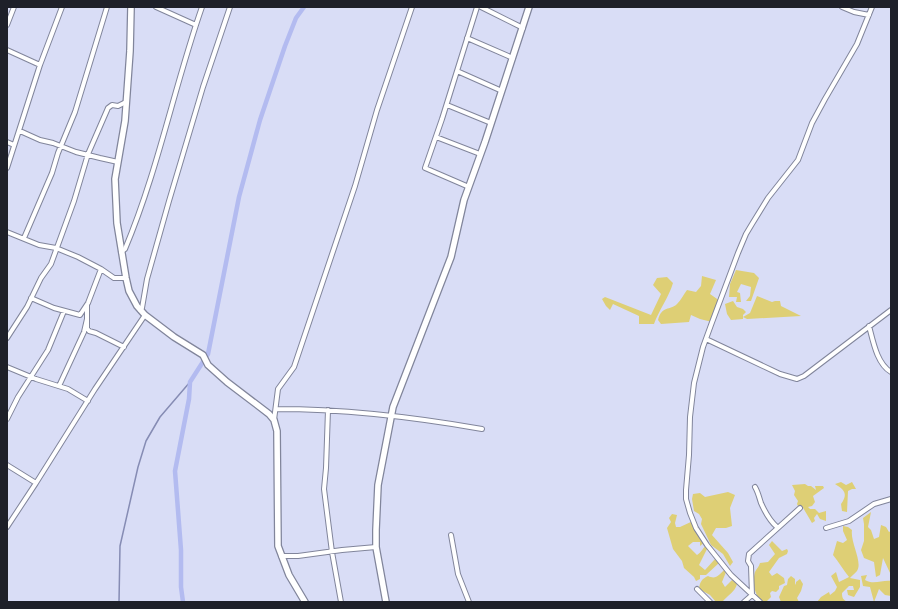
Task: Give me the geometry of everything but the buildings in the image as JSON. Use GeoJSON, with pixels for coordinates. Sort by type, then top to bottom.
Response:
{"type":"FeatureCollection","features":[{"type":"Feature","properties":{"kind":"main road"},"geometry":{"type":"LineString","coordinates":[[131,7],[130,50],[126,102],[122,140],[115,179],[117,223],[129,291],[134,302],[145,315],[174,337],[202,355],[208,365],[227,382],[269,414],[274,420],[277,431],[278,459],[277,537],[281,556],[289,575],[305,602]]}},
{"type":"Feature","properties":{"kind":"main road"},"geometry":{"type":"LineString","coordinates":[[386,602],[376,547],[378,485],[393,407],[451,257],[464,200],[502,91],[529,7]]}},
{"type":"Feature","properties":{"kind":"street"},"geometry":{"type":"LineString","coordinates":[[7,25],[14,7]]}},
{"type":"Feature","properties":{"kind":"street"},"geometry":{"type":"LineString","coordinates":[[7,168],[14,145],[20,132],[40,65],[62,7]]}},
{"type":"Feature","properties":{"kind":"street"},"geometry":{"type":"LineString","coordinates":[[24,238],[52,173],[61,146],[78,105],[107,7]]}},
{"type":"Feature","properties":{"kind":"street"},"geometry":{"type":"LineString","coordinates":[[156,7],[196,25]]}},
{"type":"Feature","properties":{"kind":"street"},"geometry":{"type":"LineString","coordinates":[[121,252],[125,250],[140,210],[202,7]]}},
{"type":"Feature","properties":{"kind":"street"},"geometry":{"type":"LineString","coordinates":[[140,310],[142,308],[152,264],[197,107],[230,7]]}},
{"type":"Feature","properties":{"kind":"street"},"geometry":{"type":"LineString","coordinates":[[274,420],[276,395],[278,389],[294,367],[412,7]]}},
{"type":"Feature","properties":{"kind":"street"},"geometry":{"type":"LineString","coordinates":[[469,187],[425,168],[447,105],[477,7]]}},
{"type":"Feature","properties":{"kind":"street"},"geometry":{"type":"LineString","coordinates":[[481,7],[523,28]]}},
{"type":"Feature","properties":{"kind":"street"},"geometry":{"type":"LineString","coordinates":[[842,7],[854,12],[869,15]]}},
{"type":"Feature","properties":{"kind":"street"},"geometry":{"type":"LineString","coordinates":[[760,602],[730,575],[707,545],[696,528],[686,500],[691,403],[698,366],[706,339],[738,253],[752,224],[768,198],[798,160],[812,123],[857,44],[872,7]]}},
{"type":"Feature","properties":{"kind":"street"},"geometry":{"type":"LineString","coordinates":[[467,38],[513,58]]}},
{"type":"Feature","properties":{"kind":"street"},"geometry":{"type":"LineString","coordinates":[[7,50],[40,65]]}},
{"type":"Feature","properties":{"kind":"street"},"geometry":{"type":"LineString","coordinates":[[457,71],[502,91]]}},
{"type":"Feature","properties":{"kind":"street"},"geometry":{"type":"LineString","coordinates":[[7,338],[51,264],[74,201],[88,154],[108,108],[112,105],[118,106],[126,102]]}},
{"type":"Feature","properties":{"kind":"street"},"geometry":{"type":"LineString","coordinates":[[447,105],[491,123]]}},
{"type":"Feature","properties":{"kind":"street"},"geometry":{"type":"LineString","coordinates":[[20,132],[40,140],[118,162]]}},
{"type":"Feature","properties":{"kind":"street"},"geometry":{"type":"LineString","coordinates":[[436,137],[480,154]]}},
{"type":"Feature","properties":{"kind":"street"},"geometry":{"type":"LineString","coordinates":[[7,142],[14,145]]}},
{"type":"Feature","properties":{"kind":"street"},"geometry":{"type":"LineString","coordinates":[[7,232],[39,245],[56,248],[78,257],[101,269],[114,278],[126,278]]}},
{"type":"Feature","properties":{"kind":"street"},"geometry":{"type":"LineString","coordinates":[[31,298],[80,315],[88,304],[101,269]]}},
{"type":"Feature","properties":{"kind":"street"},"geometry":{"type":"LineString","coordinates":[[88,304],[88,331],[96,333],[124,347]]}},
{"type":"Feature","properties":{"kind":"street"},"geometry":{"type":"LineString","coordinates":[[7,419],[18,397],[32,377],[50,346],[64,310]]}},
{"type":"Feature","properties":{"kind":"street"},"geometry":{"type":"LineString","coordinates":[[706,339],[780,374],[797,379],[804,376],[891,310]]}},
{"type":"Feature","properties":{"kind":"street"},"geometry":{"type":"LineString","coordinates":[[7,527],[145,315]]}},
{"type":"Feature","properties":{"kind":"street"},"geometry":{"type":"LineString","coordinates":[[59,386],[84,332],[87,319]]}},
{"type":"Feature","properties":{"kind":"street"},"geometry":{"type":"LineString","coordinates":[[869,326],[879,358],[891,372]]}},
{"type":"Feature","properties":{"kind":"street"},"geometry":{"type":"LineString","coordinates":[[7,367],[68,389],[88,401]]}},
{"type":"Feature","properties":{"kind":"street"},"geometry":{"type":"LineString","coordinates":[[276,408],[392,415],[482,429]]}},
{"type":"Feature","properties":{"kind":"street"},"geometry":{"type":"LineString","coordinates":[[328,410],[324,489],[332,552],[341,602]]}},
{"type":"Feature","properties":{"kind":"street"},"geometry":{"type":"LineString","coordinates":[[7,465],[36,483]]}},
{"type":"Feature","properties":{"kind":"street"},"geometry":{"type":"LineString","coordinates":[[755,487],[759,494],[760,502],[770,521],[777,527]]}},
{"type":"Feature","properties":{"kind":"street"},"geometry":{"type":"LineString","coordinates":[[826,528],[849,521],[874,504],[891,498]]}},
{"type":"Feature","properties":{"kind":"street"},"geometry":{"type":"LineString","coordinates":[[752,595],[751,566],[748,561],[748,554],[800,508]]}},
{"type":"Feature","properties":{"kind":"street"},"geometry":{"type":"LineString","coordinates":[[451,535],[458,574],[468,602]]}},
{"type":"Feature","properties":{"kind":"street"},"geometry":{"type":"LineString","coordinates":[[281,556],[298,556],[376,547]]}},
{"type":"Feature","properties":{"kind":"street"},"geometry":{"type":"LineString","coordinates":[[697,589],[710,602]]}},
{"type":"Feature","properties":{"kind":"street"},"geometry":{"type":"LineString","coordinates":[[744,602],[752,595]]}},
{"type":"Feature","properties":{"kind":"shaded area"},"geometry":{"type":"Polygon","coordinates":[[[736,270],[754,273],[759,278],[751,301],[746,301],[750,296],[751,287],[741,284],[737,292],[740,293],[741,302],[736,302],[737,297],[729,297],[730,284],[736,270]]]}},
{"type":"Feature","properties":{"kind":"shaded area"},"geometry":{"type":"Polygon","coordinates":[[[702,276],[716,280],[710,294],[720,301],[712,322],[691,315],[689,322],[661,324],[658,320],[662,312],[677,304],[687,290],[696,292],[701,286],[702,276]]]}},
{"type":"Feature","properties":{"kind":"shaded area"},"geometry":{"type":"Polygon","coordinates":[[[667,277],[673,283],[654,324],[639,324],[639,316],[613,304],[610,310],[602,299],[605,297],[651,315],[661,294],[653,285],[657,278],[667,277]]]}},
{"type":"Feature","properties":{"kind":"shaded area"},"geometry":{"type":"Polygon","coordinates":[[[757,296],[772,302],[780,301],[781,306],[801,316],[747,319],[743,317],[750,313],[757,296]]]}},
{"type":"Feature","properties":{"kind":"shaded area"},"geometry":{"type":"Polygon","coordinates":[[[733,301],[737,307],[743,309],[746,312],[743,315],[743,319],[731,320],[727,314],[725,304],[733,301]]]}},
{"type":"Feature","properties":{"kind":"shaded area"},"geometry":{"type":"Polygon","coordinates":[[[841,482],[846,485],[852,482],[856,489],[848,491],[847,512],[842,511],[841,504],[845,495],[844,492],[835,484],[841,482]]]}},
{"type":"Feature","properties":{"kind":"shaded area"},"geometry":{"type":"Polygon","coordinates":[[[805,484],[816,490],[815,486],[823,486],[824,488],[813,496],[815,502],[812,506],[808,507],[810,509],[815,509],[819,513],[826,511],[826,521],[820,519],[817,514],[814,518],[815,521],[812,523],[802,506],[798,506],[798,501],[794,495],[795,491],[792,485],[805,484]]]}},
{"type":"Feature","properties":{"kind":"shaded area"},"geometry":{"type":"Polygon","coordinates":[[[728,492],[735,495],[730,508],[732,526],[726,528],[716,528],[712,535],[728,553],[733,562],[730,566],[723,554],[711,545],[701,524],[702,519],[699,514],[694,511],[692,499],[693,494],[700,493],[705,497],[728,492]]]}},
{"type":"Feature","properties":{"kind":"shaded area"},"geometry":{"type":"Polygon","coordinates":[[[871,512],[868,527],[871,530],[874,539],[879,537],[881,525],[886,527],[889,532],[891,531],[891,575],[883,558],[880,575],[876,577],[874,562],[864,558],[861,550],[864,541],[863,518],[871,512]]]}},
{"type":"Feature","properties":{"kind":"shaded area"},"geometry":{"type":"Polygon","coordinates":[[[672,514],[677,515],[675,523],[676,527],[680,527],[693,521],[705,542],[700,546],[700,542],[693,542],[688,546],[697,555],[707,545],[707,549],[699,565],[705,570],[715,559],[720,562],[706,575],[700,575],[700,579],[696,581],[694,577],[684,568],[682,561],[673,549],[667,528],[671,522],[669,518],[672,514]]]}},
{"type":"Feature","properties":{"kind":"shaded area"},"geometry":{"type":"Polygon","coordinates":[[[843,526],[852,530],[858,557],[858,567],[857,571],[850,578],[860,580],[860,587],[854,597],[848,595],[847,590],[854,590],[853,586],[849,586],[842,593],[843,599],[848,602],[817,602],[821,597],[829,592],[830,595],[835,591],[837,587],[831,576],[836,572],[839,582],[849,577],[833,555],[837,541],[843,543],[847,540],[843,531],[843,526]]]}},
{"type":"Feature","properties":{"kind":"shaded area"},"geometry":{"type":"Polygon","coordinates":[[[772,541],[782,551],[787,549],[788,551],[787,554],[779,558],[769,572],[772,576],[777,573],[784,578],[785,583],[779,586],[779,589],[776,592],[772,591],[770,593],[771,597],[764,602],[756,593],[754,576],[760,563],[768,562],[775,554],[769,545],[772,541]]]}},
{"type":"Feature","properties":{"kind":"shaded area"},"geometry":{"type":"Polygon","coordinates":[[[724,570],[726,572],[722,582],[725,587],[732,580],[737,584],[733,591],[723,601],[716,602],[710,595],[699,589],[700,584],[706,577],[715,577],[724,570]]]}},
{"type":"Feature","properties":{"kind":"shaded area"},"geometry":{"type":"Polygon","coordinates":[[[867,575],[865,580],[868,581],[891,581],[891,596],[885,595],[879,589],[874,602],[870,587],[863,586],[861,576],[867,575]]]}},
{"type":"Feature","properties":{"kind":"shaded area"},"geometry":{"type":"Polygon","coordinates":[[[791,576],[795,579],[796,585],[796,582],[800,579],[803,584],[797,598],[799,602],[781,602],[779,597],[791,576]]]}},
{"type":"Feature","properties":{"kind":"waterway"},"geometry":{"type":"LineString","coordinates":[[183,602],[175,471],[189,399],[190,382],[208,354],[239,197],[260,120],[285,46],[296,18],[304,7]]}},
{"type":"Feature","properties":{"kind":"waterway"},"geometry":{"type":"LineString","coordinates":[[119,602],[120,546],[138,467],[146,441],[160,417],[190,382]]}}]}
